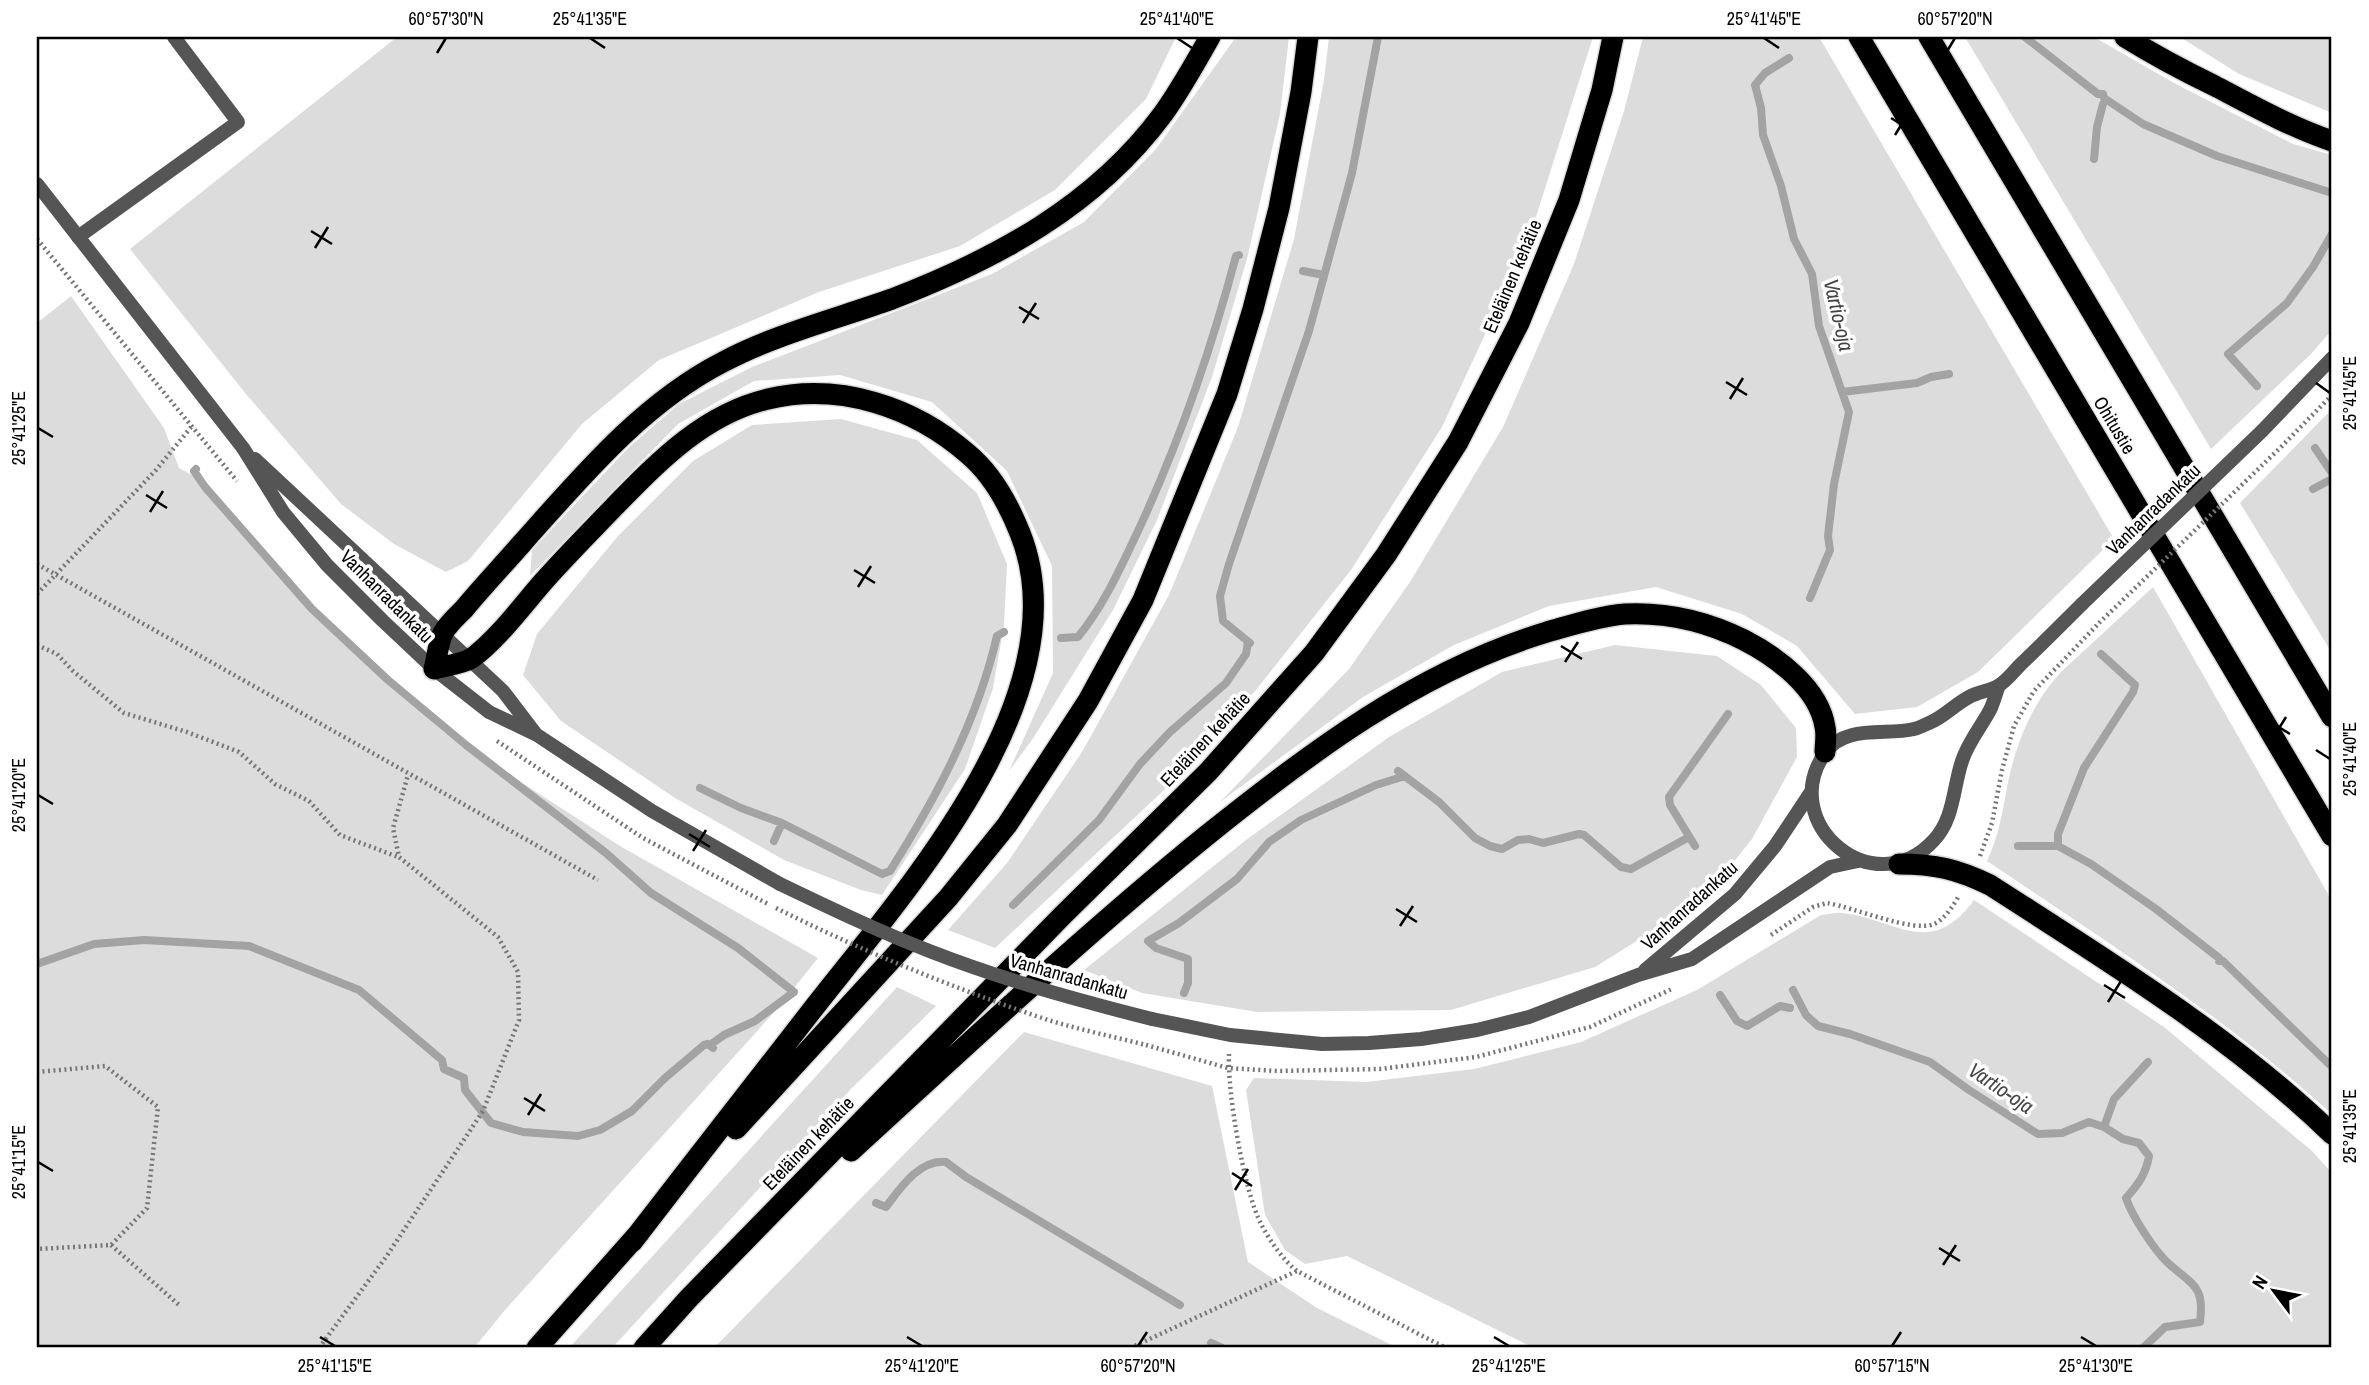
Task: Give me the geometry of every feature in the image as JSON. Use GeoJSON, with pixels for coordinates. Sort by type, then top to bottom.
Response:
{"type":"FeatureCollection","features":[{"type":"Feature","properties":{"kind":"highway"},"geometry":{"type":"LineString","coordinates":[[632,1242],[932,857],[989,762],[1022,682],[1031,632],[1035,589],[1024,542],[1008,503],[976,461],[950,438],[907,412],[841,395],[797,394],[767,399],[731,411],[684,439],[571,551],[470,660],[434,669],[443,634],[617,440],[668,396],[723,362],[793,332],[891,299],[960,271],[1015,244],[1069,209],[1118,166],[1162,116],[1210,37]]}},
{"type":"Feature","properties":{"kind":"highway"},"geometry":{"type":"LineString","coordinates":[[537,1348],[948,898],[1007,825],[1088,701],[1143,600],[1227,394],[1254,309],[1279,208],[1301,92],[1308,37]]}},
{"type":"Feature","properties":{"kind":"highway","name":"Eteläinen kehätie"},"geometry":{"type":"LineString","coordinates":[[644,1348],[689,1298],[1062,916],[1208,772],[1330,632],[1386,555],[1458,442],[1519,323],[1569,200],[1602,90],[1613,37]]}},
{"type":"Feature","properties":{"kind":"highway","name":"Ohitustie"},"geometry":{"type":"LineString","coordinates":[[1859,37],[2332,836]]}},
{"type":"Feature","properties":{"kind":"highway","name":"Ohitustie"},"geometry":{"type":"LineString","coordinates":[[1929,37],[2332,717]]}},
{"type":"Feature","properties":{"kind":"highway"},"geometry":{"type":"LineString","coordinates":[[2125,37],[2148,52],[2256,108],[2332,141]]}},
{"type":"Feature","properties":{"kind":"highway"},"geometry":{"type":"LineString","coordinates":[[689,1298],[1049,970],[1152,880],[1268,786],[1311,755],[1400,697],[1451,669],[1490,651],[1581,622],[1622,614],[1682,617],[1729,632],[1787,669],[1821,710],[1826,728],[1825,752]]}},
{"type":"Feature","properties":{"kind":"highway"},"geometry":{"type":"LineString","coordinates":[[1899,864],[1931,864],[1969,875],[1990,885],[2200,1025],[2258,1069],[2332,1134]]}},
{"type":"Feature","properties":{"kind":"street"},"geometry":{"type":"LineString","coordinates":[[78,237],[239,122],[174,37]]}},
{"type":"Feature","properties":{"kind":"street","name":"Vanhanradankatu"},"geometry":{"type":"LineString","coordinates":[[39,191],[243,449],[283,512],[327,565],[434,669],[489,712],[537,735],[652,811],[780,884],[856,920],[930,952],[1050,993],[1152,1019],[1230,1035],[1322,1044],[1369,1044],[1421,1039],[1477,1030],[1529,1017],[1583,999],[1638,975],[1692,959],[1830,867],[1858,861],[1881,865],[1899,864],[1933,842],[1952,804],[1962,761],[1969,744],[1989,711],[1999,685]]}},
{"type":"Feature","properties":{"kind":"street","name":"Vanhanradankatu"},"geometry":{"type":"LineString","coordinates":[[1638,975],[1735,894],[1775,846],[1811,792],[1825,752],[1840,740],[1860,733],[1913,729],[1941,718],[1968,697],[1999,685],[2262,431],[2332,358]]}},
{"type":"Feature","properties":{"kind":"street","name":"Vanhanradankatu"},"geometry":{"type":"LineString","coordinates":[[243,449],[297,496],[503,691],[537,735]]}},
{"type":"Feature","properties":{"kind":"street"},"geometry":{"type":"LineString","coordinates":[[1811,792],[1815,817],[1829,839],[1858,861]]}},
{"type":"Feature","properties":{"kind":"path"},"geometry":{"type":"LineString","coordinates":[[37,239],[192,426],[156,470],[37,594]]}},
{"type":"Feature","properties":{"kind":"path"},"geometry":{"type":"LineString","coordinates":[[2099,623],[2332,395]]}},
{"type":"Feature","properties":{"kind":"path"},"geometry":{"type":"LineString","coordinates":[[37,564],[598,880]]}},
{"type":"Feature","properties":{"kind":"path"},"geometry":{"type":"LineString","coordinates":[[37,645],[57,654],[73,671],[124,713],[187,732],[239,752],[275,784],[309,801],[340,835],[399,857],[498,937],[518,972],[519,1020],[483,1111],[386,1257],[320,1348]]}},
{"type":"Feature","properties":{"kind":"path"},"geometry":{"type":"LineString","coordinates":[[399,857],[393,828],[408,775]]}},
{"type":"Feature","properties":{"kind":"path"},"geometry":{"type":"LineString","coordinates":[[1230,1035],[1228,1068],[1246,1177],[1261,1224],[1286,1262],[1297,1271],[1446,1348]]}},
{"type":"Feature","properties":{"kind":"path"},"geometry":{"type":"LineString","coordinates":[[37,1072],[105,1066],[158,1107],[147,1208],[111,1245],[37,1249]]}},
{"type":"Feature","properties":{"kind":"path"},"geometry":{"type":"LineString","coordinates":[[111,1245],[179,1305]]}},
{"type":"Feature","properties":{"kind":"path"},"geometry":{"type":"LineString","coordinates":[[1130,1348],[1297,1271]]}},
{"type":"Feature","properties":{"kind":"shaded area"},"geometry":{"type":"Polygon","coordinates":[[[397,37],[1176,37],[1146,99],[1055,190],[960,246],[819,292],[659,360],[582,424],[468,561],[446,572],[394,544],[341,504],[246,394],[130,249],[397,37]]]}},
{"type":"Feature","properties":{"kind":"shaded area"},"geometry":{"type":"Polygon","coordinates":[[[1236,37],[1289,37],[1280,114],[1247,259],[1212,377],[1157,520],[1113,610],[1032,740],[1009,771],[1053,673],[1052,566],[1007,471],[932,402],[840,375],[754,381],[678,424],[530,576],[532,550],[628,448],[679,404],[752,367],[992,274],[1084,222],[1156,149],[1236,37]]]}},
{"type":"Feature","properties":{"kind":"shaded area"},"geometry":{"type":"Polygon","coordinates":[[[1329,37],[1593,37],[1528,242],[1442,427],[1351,570],[1256,690],[1162,792],[995,948],[948,930],[1007,863],[1082,752],[1169,595],[1238,427],[1294,239],[1324,80],[1329,37]]]}},
{"type":"Feature","properties":{"kind":"shaded area"},"geometry":{"type":"Polygon","coordinates":[[[1643,37],[1819,37],[2114,539],[1978,672],[1917,707],[1855,714],[1797,646],[1742,614],[1656,587],[1549,606],[1454,645],[1363,697],[1220,802],[1349,669],[1410,582],[1503,427],[1574,264],[1624,111],[1643,37]]]}},
{"type":"Feature","properties":{"kind":"shaded area"},"geometry":{"type":"Polygon","coordinates":[[[1965,37],[2094,37],[2174,83],[2293,144],[2332,155],[2332,330],[2311,354],[2211,449],[1965,37]]]}},
{"type":"Feature","properties":{"kind":"shaded area"},"geometry":{"type":"Polygon","coordinates":[[[2180,37],[2332,37],[2332,113],[2239,74],[2180,37]]]}},
{"type":"Feature","properties":{"kind":"shaded area"},"geometry":{"type":"Polygon","coordinates":[[[71,296],[164,428],[179,468],[203,481],[309,612],[445,733],[620,846],[818,958],[777,1009],[505,1310],[474,1348],[37,1348],[37,323],[71,296]]]}},
{"type":"Feature","properties":{"kind":"shaded area"},"geometry":{"type":"Polygon","coordinates":[[[2332,409],[2332,653],[2240,503],[2332,409]]]}},
{"type":"Feature","properties":{"kind":"shaded area"},"geometry":{"type":"Polygon","coordinates":[[[841,419],[917,440],[977,493],[1007,564],[1004,625],[993,688],[965,769],[882,895],[861,890],[784,860],[675,798],[561,721],[523,675],[537,634],[618,536],[693,461],[752,425],[841,419]]]}},
{"type":"Feature","properties":{"kind":"shaded area"},"geometry":{"type":"Polygon","coordinates":[[[2153,587],[2332,901],[2332,1114],[2208,1013],[1987,861],[1998,832],[2016,751],[2035,709],[2062,671],[2153,587]]]}},
{"type":"Feature","properties":{"kind":"shaded area"},"geometry":{"type":"Polygon","coordinates":[[[1615,645],[1717,656],[1761,685],[1796,728],[1797,757],[1752,839],[1704,899],[1595,967],[1451,1010],[1257,1012],[1142,993],[1084,970],[1246,840],[1389,737],[1502,672],[1615,645]]]}},
{"type":"Feature","properties":{"kind":"shaded area"},"geometry":{"type":"Polygon","coordinates":[[[1974,900],[2164,1027],[2312,1151],[2332,1173],[2332,1348],[1534,1348],[1347,1256],[1305,1264],[1285,1250],[1265,1215],[1246,1090],[1254,1078],[1366,1082],[1474,1069],[1581,1042],[1697,990],[1821,915],[1842,913],[1912,931],[1927,932],[1943,928],[1958,918],[1974,900]]]}},
{"type":"Feature","properties":{"kind":"shaded area"},"geometry":{"type":"Polygon","coordinates":[[[897,987],[936,1006],[852,1088],[612,1348],[569,1348],[897,987]]]}},
{"type":"Feature","properties":{"kind":"shaded area"},"geometry":{"type":"Polygon","coordinates":[[[1024,1032],[1212,1086],[1248,1262],[1317,1308],[1398,1348],[714,1348],[1024,1032]]]}},
{"type":"Feature","properties":{"kind":"waterway"},"geometry":{"type":"LineString","coordinates":[[1250,643],[1223,621],[1220,596],[1309,331],[1352,173],[1378,37]]}},
{"type":"Feature","properties":{"kind":"waterway"},"geometry":{"type":"LineString","coordinates":[[2025,37],[2098,94],[2103,94],[2104,98],[2143,124],[2217,156],[2332,193]]}},
{"type":"Feature","properties":{"kind":"waterway","name":"Vartio-oja"},"geometry":{"type":"LineString","coordinates":[[1789,58],[1765,73],[1755,85],[1761,108],[1763,135],[1781,186],[1794,239],[1812,274],[1819,326],[1849,412],[1834,484],[1828,536],[1830,550],[1810,598]]}},
{"type":"Feature","properties":{"kind":"waterway"},"geometry":{"type":"LineString","coordinates":[[2094,159],[2097,127],[2103,104]]}},
{"type":"Feature","properties":{"kind":"waterway"},"geometry":{"type":"LineString","coordinates":[[2257,386],[2228,354],[2287,303],[2313,267],[2332,234]]}},
{"type":"Feature","properties":{"kind":"waterway"},"geometry":{"type":"LineString","coordinates":[[1061,638],[1078,637],[1087,625],[1111,586],[1138,531],[1180,430],[1205,361],[1236,256],[1239,255]]}},
{"type":"Feature","properties":{"kind":"waterway"},"geometry":{"type":"LineString","coordinates":[[1303,271],[1324,275]]}},
{"type":"Feature","properties":{"kind":"waterway"},"geometry":{"type":"LineString","coordinates":[[1842,392],[1917,383],[1949,374]]}},
{"type":"Feature","properties":{"kind":"waterway"},"geometry":{"type":"LineString","coordinates":[[2315,448],[2332,473]]}},
{"type":"Feature","properties":{"kind":"waterway"},"geometry":{"type":"LineString","coordinates":[[196,469],[194,471],[205,487],[312,609],[388,680],[466,745],[606,853],[651,893],[738,948],[794,992],[755,1021],[724,1035],[710,1045]]}},
{"type":"Feature","properties":{"kind":"waterway"},"geometry":{"type":"LineString","coordinates":[[2313,489],[2332,479]]}},
{"type":"Feature","properties":{"kind":"waterway"},"geometry":{"type":"LineString","coordinates":[[700,788],[741,808],[782,823],[882,874],[890,871],[953,758],[978,699],[997,636],[1004,632]]}},
{"type":"Feature","properties":{"kind":"waterway"},"geometry":{"type":"LineString","coordinates":[[1013,905],[1099,820],[1140,764],[1170,732],[1226,683],[1246,654],[1248,642]]}},
{"type":"Feature","properties":{"kind":"waterway"},"geometry":{"type":"LineString","coordinates":[[2058,846],[2058,834],[2084,768],[2135,685],[2101,654]]}},
{"type":"Feature","properties":{"kind":"waterway","name":"Vartio-oja"},"geometry":{"type":"LineString","coordinates":[[1695,846],[1670,805],[1669,797],[1728,714]]}},
{"type":"Feature","properties":{"kind":"waterway"},"geometry":{"type":"LineString","coordinates":[[1398,771],[1439,802],[1475,838],[1502,849],[1518,840],[1529,839],[1543,843],[1579,834],[1584,835],[1621,867],[1631,869],[1689,837]]}},
{"type":"Feature","properties":{"kind":"waterway"},"geometry":{"type":"LineString","coordinates":[[1184,993],[1188,983],[1188,959],[1156,948],[1148,941],[1179,923],[1237,879],[1269,842],[1301,820],[1376,785],[1405,776]]}},
{"type":"Feature","properties":{"kind":"waterway"},"geometry":{"type":"LineString","coordinates":[[774,841],[782,823]]}},
{"type":"Feature","properties":{"kind":"waterway"},"geometry":{"type":"LineString","coordinates":[[2018,846],[2058,846],[2091,864],[2156,909],[2219,958],[2219,961],[2223,961],[2332,1067]]}},
{"type":"Feature","properties":{"kind":"waterway"},"geometry":{"type":"LineString","coordinates":[[37,964],[94,944],[144,940],[249,946],[359,990],[442,1060],[444,1069],[464,1078],[465,1090],[491,1123],[523,1132],[578,1136],[600,1130],[632,1111],[704,1045],[708,1044],[713,1048]]}},
{"type":"Feature","properties":{"kind":"waterway","name":"Vartio-oja"},"geometry":{"type":"LineString","coordinates":[[1793,990],[1806,1015],[1818,1026],[1850,1034],[1930,1062],[2038,1134],[2062,1133],[2089,1122],[2104,1127],[2123,1139],[2139,1143],[2149,1156],[2148,1162],[2141,1179],[2126,1198],[2156,1250],[2195,1287],[2201,1310],[2200,1322],[2165,1327],[2143,1348]]}},
{"type":"Feature","properties":{"kind":"waterway"},"geometry":{"type":"LineString","coordinates":[[1720,995],[1737,1021],[1747,1026],[1780,1006],[1790,1008]]}},
{"type":"Feature","properties":{"kind":"waterway"},"geometry":{"type":"LineString","coordinates":[[2104,1127],[2114,1099],[2148,1062]]}},
{"type":"Feature","properties":{"kind":"waterway"},"geometry":{"type":"LineString","coordinates":[[876,1203],[886,1207],[919,1170],[936,1162],[946,1162],[966,1177],[1180,1305]]}},
{"type":"Feature","properties":{"kind":"waterway"},"geometry":{"type":"LineString","coordinates":[[1211,1343],[1222,1348]]}}]}
